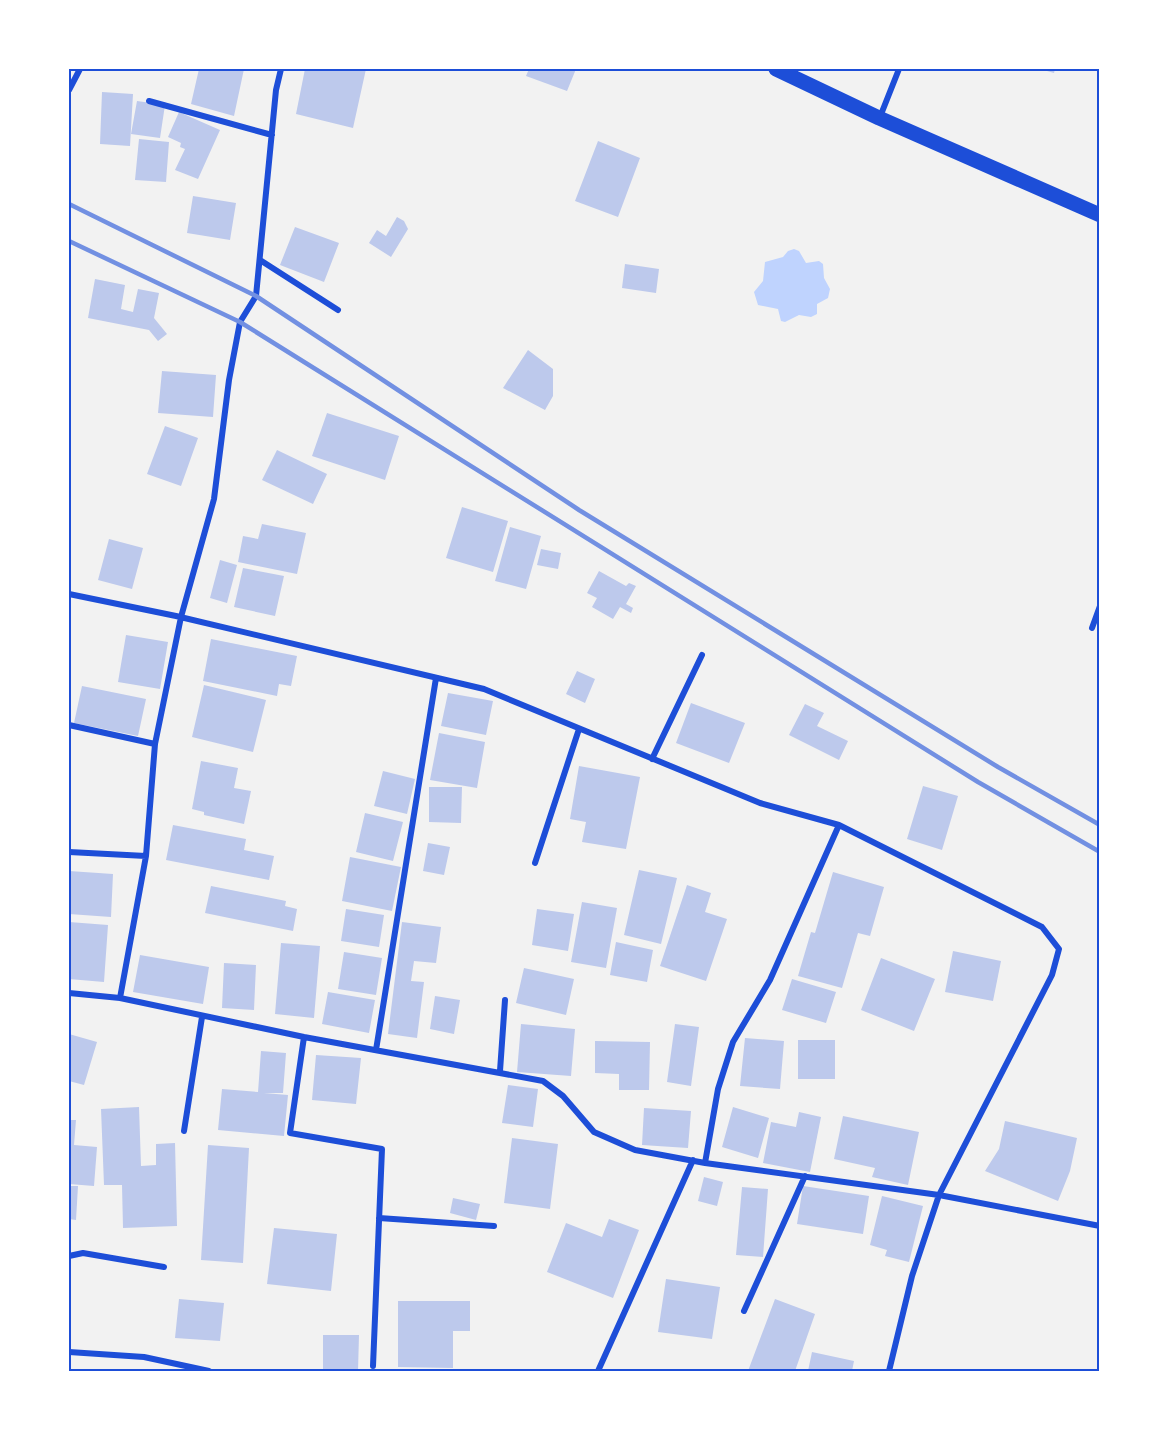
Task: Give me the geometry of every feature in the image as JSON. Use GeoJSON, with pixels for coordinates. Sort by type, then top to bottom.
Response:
{"type":"FeatureCollection","features":[{"type":"Feature","properties":{"kind":"main road"},"geometry":{"type":"LineString","coordinates":[[776,69],[879,118],[1100,215]]}},
{"type":"Feature","properties":{"kind":"street"},"geometry":{"type":"LineString","coordinates":[[69,90],[81,69]]}},
{"type":"Feature","properties":{"kind":"street"},"geometry":{"type":"LineString","coordinates":[[120,998],[146,856],[155,744],[181,617],[214,499],[240,322],[256,296],[276,90],[281,69]]}},
{"type":"Feature","properties":{"kind":"street"},"geometry":{"type":"LineString","coordinates":[[879,118],[899,69]]}},
{"type":"Feature","properties":{"kind":"street"},"geometry":{"type":"LineString","coordinates":[[149,100],[272,135]]}},
{"type":"Feature","properties":{"kind":"street"},"geometry":{"type":"LineString","coordinates":[[260,260],[338,310]]}},
{"type":"Feature","properties":{"kind":"street"},"geometry":{"type":"LineString","coordinates":[[69,594],[181,617],[484,689],[760,803],[839,825],[1042,927],[1059,949],[1052,975],[939,1195],[912,1276],[889,1371]]}},
{"type":"Feature","properties":{"kind":"street"},"geometry":{"type":"LineString","coordinates":[[1092,628],[1100,606]]}},
{"type":"Feature","properties":{"kind":"street"},"geometry":{"type":"LineString","coordinates":[[652,759],[702,655]]}},
{"type":"Feature","properties":{"kind":"street"},"geometry":{"type":"LineString","coordinates":[[376,1050],[436,678]]}},
{"type":"Feature","properties":{"kind":"street"},"geometry":{"type":"LineString","coordinates":[[69,725],[155,744]]}},
{"type":"Feature","properties":{"kind":"street"},"geometry":{"type":"LineString","coordinates":[[535,863],[579,729]]}},
{"type":"Feature","properties":{"kind":"street"},"geometry":{"type":"LineString","coordinates":[[705,1163],[718,1089],[733,1042],[770,980],[839,825]]}},
{"type":"Feature","properties":{"kind":"street"},"geometry":{"type":"LineString","coordinates":[[69,852],[146,856]]}},
{"type":"Feature","properties":{"kind":"street"},"geometry":{"type":"LineString","coordinates":[[69,993],[120,998],[202,1017],[500,1071],[543,1081],[563,1096],[594,1132],[635,1150],[705,1163],[939,1195],[1100,1226]]}},
{"type":"Feature","properties":{"kind":"street"},"geometry":{"type":"LineString","coordinates":[[500,1071],[505,1000]]}},
{"type":"Feature","properties":{"kind":"street"},"geometry":{"type":"LineString","coordinates":[[184,1131],[202,1017]]}},
{"type":"Feature","properties":{"kind":"street"},"geometry":{"type":"LineString","coordinates":[[304,1037],[290,1133],[382,1149],[373,1366]]}},
{"type":"Feature","properties":{"kind":"street"},"geometry":{"type":"LineString","coordinates":[[598,1371],[693,1160]]}},
{"type":"Feature","properties":{"kind":"street"},"geometry":{"type":"LineString","coordinates":[[744,1311],[805,1176]]}},
{"type":"Feature","properties":{"kind":"street"},"geometry":{"type":"LineString","coordinates":[[379,1218],[494,1226]]}},
{"type":"Feature","properties":{"kind":"street"},"geometry":{"type":"LineString","coordinates":[[69,1256],[83,1253],[164,1267]]}},
{"type":"Feature","properties":{"kind":"street"},"geometry":{"type":"LineString","coordinates":[[69,1353],[144,1357],[209,1371]]}},
{"type":"Feature","properties":{"kind":"water"},"geometry":{"type":"Polygon","coordinates":[[[794,249],[799,251],[806,263],[819,261],[823,264],[824,278],[830,289],[828,298],[817,304],[817,314],[811,317],[799,315],[785,322],[781,321],[778,309],[758,305],[754,292],[763,281],[765,262],[783,257],[788,251],[794,249]]]}},
{"type":"Feature","properties":{"kind":"building"},"geometry":{"type":"Polygon","coordinates":[[[199,69],[244,69],[234,116],[191,104],[199,69]]]}},
{"type":"Feature","properties":{"kind":"building"},"geometry":{"type":"Polygon","coordinates":[[[305,69],[366,69],[353,128],[296,114],[305,69]]]}},
{"type":"Feature","properties":{"kind":"building"},"geometry":{"type":"Polygon","coordinates":[[[529,69],[576,69],[567,91],[526,76],[529,69]]]}},
{"type":"Feature","properties":{"kind":"building"},"geometry":{"type":"Polygon","coordinates":[[[1040,69],[1055,69],[1054,73],[1040,69]]]}},
{"type":"Feature","properties":{"kind":"building"},"geometry":{"type":"Polygon","coordinates":[[[102,92],[133,94],[130,146],[100,144],[102,92]]]}},
{"type":"Feature","properties":{"kind":"building"},"geometry":{"type":"Polygon","coordinates":[[[137,101],[165,105],[160,138],[131,134],[137,101]]]}},
{"type":"Feature","properties":{"kind":"building"},"geometry":{"type":"Polygon","coordinates":[[[179,112],[220,130],[198,179],[175,170],[185,149],[180,147],[181,143],[168,137],[179,112]]]}},
{"type":"Feature","properties":{"kind":"building"},"geometry":{"type":"Polygon","coordinates":[[[139,139],[169,142],[166,182],[135,180],[139,139]]]}},
{"type":"Feature","properties":{"kind":"building"},"geometry":{"type":"Polygon","coordinates":[[[598,141],[640,158],[618,217],[575,201],[598,141]]]}},
{"type":"Feature","properties":{"kind":"building"},"geometry":{"type":"Polygon","coordinates":[[[193,196],[236,203],[230,240],[187,233],[193,196]]]}},
{"type":"Feature","properties":{"kind":"building"},"geometry":{"type":"Polygon","coordinates":[[[397,217],[404,221],[408,229],[391,257],[369,243],[377,230],[386,236],[397,217]]]}},
{"type":"Feature","properties":{"kind":"building"},"geometry":{"type":"Polygon","coordinates":[[[295,227],[339,243],[324,282],[280,265],[295,227]]]}},
{"type":"Feature","properties":{"kind":"building"},"geometry":{"type":"Polygon","coordinates":[[[625,264],[659,269],[656,293],[622,288],[625,264]]]}},
{"type":"Feature","properties":{"kind":"building"},"geometry":{"type":"Polygon","coordinates":[[[95,279],[125,285],[121,309],[133,312],[138,289],[159,293],[154,318],[167,334],[158,341],[149,330],[88,318],[95,279]]]}},
{"type":"Feature","properties":{"kind":"building"},"geometry":{"type":"Polygon","coordinates":[[[528,350],[553,369],[553,396],[545,410],[503,388],[528,350]]]}},
{"type":"Feature","properties":{"kind":"building"},"geometry":{"type":"Polygon","coordinates":[[[162,371],[216,375],[213,417],[158,413],[162,371]]]}},
{"type":"Feature","properties":{"kind":"building"},"geometry":{"type":"Polygon","coordinates":[[[327,413],[399,436],[385,480],[312,456],[327,413]]]}},
{"type":"Feature","properties":{"kind":"building"},"geometry":{"type":"Polygon","coordinates":[[[165,426],[198,438],[181,486],[147,474],[165,426]]]}},
{"type":"Feature","properties":{"kind":"building"},"geometry":{"type":"Polygon","coordinates":[[[277,450],[327,474],[313,504],[262,480],[277,450]]]}},
{"type":"Feature","properties":{"kind":"building"},"geometry":{"type":"Polygon","coordinates":[[[462,507],[508,521],[493,572],[446,558],[462,507]]]}},
{"type":"Feature","properties":{"kind":"building"},"geometry":{"type":"Polygon","coordinates":[[[262,524],[306,533],[297,574],[238,562],[243,536],[258,539],[262,524]]]}},
{"type":"Feature","properties":{"kind":"building"},"geometry":{"type":"Polygon","coordinates":[[[510,527],[541,536],[526,589],[495,581],[510,527]]]}},
{"type":"Feature","properties":{"kind":"building"},"geometry":{"type":"Polygon","coordinates":[[[109,539],[143,548],[132,589],[98,580],[109,539]]]}},
{"type":"Feature","properties":{"kind":"building"},"geometry":{"type":"Polygon","coordinates":[[[541,549],[561,553],[558,569],[537,565],[541,549]]]}},
{"type":"Feature","properties":{"kind":"building"},"geometry":{"type":"Polygon","coordinates":[[[220,560],[237,565],[227,603],[210,598],[220,560]]]}},
{"type":"Feature","properties":{"kind":"building"},"geometry":{"type":"Polygon","coordinates":[[[243,568],[284,576],[275,616],[234,607],[243,568]]]}},
{"type":"Feature","properties":{"kind":"building"},"geometry":{"type":"Polygon","coordinates":[[[599,571],[626,586],[629,583],[636,586],[626,604],[633,608],[631,613],[620,607],[613,619],[592,607],[597,598],[587,593],[599,571]]]}},
{"type":"Feature","properties":{"kind":"building"},"geometry":{"type":"Polygon","coordinates":[[[126,635],[168,642],[160,689],[118,682],[126,635]]]}},
{"type":"Feature","properties":{"kind":"building"},"geometry":{"type":"Polygon","coordinates":[[[211,639],[297,656],[291,686],[279,684],[277,696],[203,681],[211,639]]]}},
{"type":"Feature","properties":{"kind":"building"},"geometry":{"type":"Polygon","coordinates":[[[577,671],[595,679],[585,703],[566,694],[577,671]]]}},
{"type":"Feature","properties":{"kind":"building"},"geometry":{"type":"Polygon","coordinates":[[[204,685],[266,700],[253,752],[192,737],[204,685]]]}},
{"type":"Feature","properties":{"kind":"building"},"geometry":{"type":"Polygon","coordinates":[[[82,686],[146,699],[138,736],[74,723],[82,686]]]}},
{"type":"Feature","properties":{"kind":"building"},"geometry":{"type":"Polygon","coordinates":[[[448,693],[493,701],[486,735],[441,726],[448,693]]]}},
{"type":"Feature","properties":{"kind":"building"},"geometry":{"type":"Polygon","coordinates":[[[691,703],[745,723],[729,763],[676,743],[691,703]]]}},
{"type":"Feature","properties":{"kind":"building"},"geometry":{"type":"Polygon","coordinates":[[[805,704],[824,713],[817,726],[848,741],[839,760],[789,735],[805,704]]]}},
{"type":"Feature","properties":{"kind":"building"},"geometry":{"type":"Polygon","coordinates":[[[439,733],[485,742],[477,788],[430,780],[439,733]]]}},
{"type":"Feature","properties":{"kind":"building"},"geometry":{"type":"Polygon","coordinates":[[[201,761],[238,768],[234,788],[251,791],[244,824],[204,815],[204,812],[192,809],[201,761]]]}},
{"type":"Feature","properties":{"kind":"building"},"geometry":{"type":"Polygon","coordinates":[[[579,766],[640,777],[626,849],[582,842],[586,822],[570,819],[579,766]]]}},
{"type":"Feature","properties":{"kind":"building"},"geometry":{"type":"Polygon","coordinates":[[[383,771],[415,779],[407,814],[374,806],[383,771]]]}},
{"type":"Feature","properties":{"kind":"building"},"geometry":{"type":"Polygon","coordinates":[[[923,786],[958,796],[942,850],[907,839],[923,786]]]}},
{"type":"Feature","properties":{"kind":"building"},"geometry":{"type":"Polygon","coordinates":[[[429,787],[462,787],[461,823],[429,822],[429,787]]]}},
{"type":"Feature","properties":{"kind":"building"},"geometry":{"type":"Polygon","coordinates":[[[365,813],[403,822],[393,861],[356,852],[365,813]]]}},
{"type":"Feature","properties":{"kind":"building"},"geometry":{"type":"Polygon","coordinates":[[[173,825],[246,839],[244,850],[274,856],[269,880],[166,860],[173,825]]]}},
{"type":"Feature","properties":{"kind":"building"},"geometry":{"type":"Polygon","coordinates":[[[428,843],[450,847],[444,875],[423,871],[428,843]]]}},
{"type":"Feature","properties":{"kind":"building"},"geometry":{"type":"Polygon","coordinates":[[[350,857],[401,867],[392,911],[342,901],[350,857]]]}},
{"type":"Feature","properties":{"kind":"building"},"geometry":{"type":"Polygon","coordinates":[[[639,870],[677,878],[661,944],[624,935],[639,870]]]}},
{"type":"Feature","properties":{"kind":"building"},"geometry":{"type":"Polygon","coordinates":[[[69,871],[113,874],[111,917],[69,914],[69,871]]]}},
{"type":"Feature","properties":{"kind":"building"},"geometry":{"type":"Polygon","coordinates":[[[833,872],[884,887],[870,936],[858,933],[842,988],[798,976],[811,932],[815,933],[833,872]]]}},
{"type":"Feature","properties":{"kind":"building"},"geometry":{"type":"Polygon","coordinates":[[[687,885],[711,893],[705,912],[727,919],[706,981],[660,966],[687,885]]]}},
{"type":"Feature","properties":{"kind":"building"},"geometry":{"type":"Polygon","coordinates":[[[211,886],[286,901],[285,906],[297,909],[293,931],[205,913],[211,886]]]}},
{"type":"Feature","properties":{"kind":"building"},"geometry":{"type":"Polygon","coordinates":[[[582,902],[617,908],[606,968],[571,962],[582,902]]]}},
{"type":"Feature","properties":{"kind":"building"},"geometry":{"type":"Polygon","coordinates":[[[346,909],[384,915],[379,947],[341,941],[346,909]]]}},
{"type":"Feature","properties":{"kind":"building"},"geometry":{"type":"Polygon","coordinates":[[[537,909],[574,914],[568,951],[532,945],[537,909]]]}},
{"type":"Feature","properties":{"kind":"building"},"geometry":{"type":"Polygon","coordinates":[[[69,922],[108,925],[104,982],[69,979],[69,922]]]}},
{"type":"Feature","properties":{"kind":"building"},"geometry":{"type":"Polygon","coordinates":[[[402,922],[441,927],[436,963],[414,961],[411,981],[424,982],[417,1038],[388,1034],[402,922]]]}},
{"type":"Feature","properties":{"kind":"building"},"geometry":{"type":"Polygon","coordinates":[[[616,942],[653,950],[647,982],[610,975],[616,942]]]}},
{"type":"Feature","properties":{"kind":"building"},"geometry":{"type":"Polygon","coordinates":[[[281,943],[320,946],[314,1018],[275,1014],[281,943]]]}},
{"type":"Feature","properties":{"kind":"building"},"geometry":{"type":"Polygon","coordinates":[[[953,951],[1001,961],[993,1001],[945,992],[953,951]]]}},
{"type":"Feature","properties":{"kind":"building"},"geometry":{"type":"Polygon","coordinates":[[[344,952],[382,958],[376,995],[338,989],[344,952]]]}},
{"type":"Feature","properties":{"kind":"building"},"geometry":{"type":"Polygon","coordinates":[[[140,955],[209,967],[203,1004],[133,992],[140,955]]]}},
{"type":"Feature","properties":{"kind":"building"},"geometry":{"type":"Polygon","coordinates":[[[881,958],[935,979],[914,1031],[861,1010],[881,958]]]}},
{"type":"Feature","properties":{"kind":"building"},"geometry":{"type":"Polygon","coordinates":[[[224,963],[256,965],[254,1010],[222,1008],[224,963]]]}},
{"type":"Feature","properties":{"kind":"building"},"geometry":{"type":"Polygon","coordinates":[[[524,968],[574,979],[566,1015],[516,1003],[524,968]]]}},
{"type":"Feature","properties":{"kind":"building"},"geometry":{"type":"Polygon","coordinates":[[[792,979],[836,992],[826,1023],[782,1010],[792,979]]]}},
{"type":"Feature","properties":{"kind":"building"},"geometry":{"type":"Polygon","coordinates":[[[328,992],[375,1000],[369,1033],[322,1024],[328,992]]]}},
{"type":"Feature","properties":{"kind":"building"},"geometry":{"type":"Polygon","coordinates":[[[435,996],[460,1000],[454,1034],[430,1029],[435,996]]]}},
{"type":"Feature","properties":{"kind":"building"},"geometry":{"type":"Polygon","coordinates":[[[521,1024],[575,1029],[571,1076],[517,1072],[521,1024]]]}},
{"type":"Feature","properties":{"kind":"building"},"geometry":{"type":"Polygon","coordinates":[[[675,1024],[699,1027],[691,1086],[667,1082],[675,1024]]]}},
{"type":"Feature","properties":{"kind":"building"},"geometry":{"type":"Polygon","coordinates":[[[69,1034],[97,1042],[84,1085],[69,1081],[69,1034]]]}},
{"type":"Feature","properties":{"kind":"building"},"geometry":{"type":"Polygon","coordinates":[[[745,1038],[784,1041],[780,1089],[740,1086],[745,1038]]]}},
{"type":"Feature","properties":{"kind":"building"},"geometry":{"type":"Polygon","coordinates":[[[798,1040],[835,1040],[835,1079],[798,1079],[798,1040]]]}},
{"type":"Feature","properties":{"kind":"building"},"geometry":{"type":"Polygon","coordinates":[[[595,1041],[650,1042],[649,1090],[619,1090],[619,1074],[595,1073],[595,1041]]]}},
{"type":"Feature","properties":{"kind":"building"},"geometry":{"type":"Polygon","coordinates":[[[261,1051],[286,1053],[283,1093],[264,1093],[288,1095],[284,1136],[218,1130],[222,1089],[258,1092],[261,1051]]]}},
{"type":"Feature","properties":{"kind":"building"},"geometry":{"type":"Polygon","coordinates":[[[316,1055],[361,1058],[356,1104],[312,1100],[316,1055]]]}},
{"type":"Feature","properties":{"kind":"building"},"geometry":{"type":"Polygon","coordinates":[[[508,1085],[538,1089],[533,1127],[502,1123],[508,1085]]]}},
{"type":"Feature","properties":{"kind":"building"},"geometry":{"type":"Polygon","coordinates":[[[139,1107],[141,1166],[156,1165],[156,1144],[175,1143],[177,1226],[123,1228],[122,1185],[104,1185],[101,1109],[139,1107]]]}},
{"type":"Feature","properties":{"kind":"building"},"geometry":{"type":"Polygon","coordinates":[[[733,1107],[769,1118],[758,1158],[722,1147],[733,1107]]]}},
{"type":"Feature","properties":{"kind":"building"},"geometry":{"type":"Polygon","coordinates":[[[644,1108],[691,1111],[688,1148],[642,1145],[644,1108]]]}},
{"type":"Feature","properties":{"kind":"building"},"geometry":{"type":"Polygon","coordinates":[[[799,1112],[821,1117],[810,1172],[763,1163],[771,1122],[796,1127],[799,1112]]]}},
{"type":"Feature","properties":{"kind":"building"},"geometry":{"type":"Polygon","coordinates":[[[843,1116],[919,1132],[908,1185],[872,1177],[875,1168],[834,1159],[843,1116]]]}},
{"type":"Feature","properties":{"kind":"building"},"geometry":{"type":"Polygon","coordinates":[[[69,1120],[76,1120],[74,1145],[97,1147],[94,1186],[69,1184],[69,1120]]]}},
{"type":"Feature","properties":{"kind":"building"},"geometry":{"type":"Polygon","coordinates":[[[1005,1121],[1077,1138],[1070,1171],[1058,1201],[985,1171],[999,1149],[1005,1121]]]}},
{"type":"Feature","properties":{"kind":"building"},"geometry":{"type":"Polygon","coordinates":[[[512,1138],[558,1144],[550,1209],[504,1203],[512,1138]]]}},
{"type":"Feature","properties":{"kind":"building"},"geometry":{"type":"Polygon","coordinates":[[[208,1145],[249,1148],[243,1263],[201,1260],[208,1145]]]}},
{"type":"Feature","properties":{"kind":"building"},"geometry":{"type":"Polygon","coordinates":[[[704,1177],[723,1182],[717,1206],[698,1201],[704,1177]]]}},
{"type":"Feature","properties":{"kind":"building"},"geometry":{"type":"Polygon","coordinates":[[[69,1186],[78,1186],[76,1220],[69,1219],[69,1186]]]}},
{"type":"Feature","properties":{"kind":"building"},"geometry":{"type":"Polygon","coordinates":[[[803,1186],[869,1196],[863,1234],[797,1224],[803,1186]]]}},
{"type":"Feature","properties":{"kind":"building"},"geometry":{"type":"Polygon","coordinates":[[[742,1187],[768,1189],[763,1257],[736,1255],[742,1187]]]}},
{"type":"Feature","properties":{"kind":"building"},"geometry":{"type":"Polygon","coordinates":[[[882,1196],[923,1206],[909,1262],[885,1256],[887,1250],[870,1245],[882,1196]]]}},
{"type":"Feature","properties":{"kind":"building"},"geometry":{"type":"Polygon","coordinates":[[[453,1198],[480,1204],[476,1220],[450,1213],[453,1198]]]}},
{"type":"Feature","properties":{"kind":"building"},"geometry":{"type":"Polygon","coordinates":[[[609,1219],[639,1230],[613,1298],[547,1272],[566,1223],[602,1237],[609,1219]]]}},
{"type":"Feature","properties":{"kind":"building"},"geometry":{"type":"Polygon","coordinates":[[[274,1228],[337,1234],[331,1291],[267,1284],[274,1228]]]}},
{"type":"Feature","properties":{"kind":"building"},"geometry":{"type":"Polygon","coordinates":[[[666,1279],[720,1287],[712,1339],[658,1332],[666,1279]]]}},
{"type":"Feature","properties":{"kind":"building"},"geometry":{"type":"Polygon","coordinates":[[[179,1299],[224,1303],[220,1341],[175,1338],[179,1299]]]}},
{"type":"Feature","properties":{"kind":"building"},"geometry":{"type":"Polygon","coordinates":[[[775,1299],[815,1314],[795,1371],[748,1371],[775,1299]]]}},
{"type":"Feature","properties":{"kind":"building"},"geometry":{"type":"Polygon","coordinates":[[[398,1301],[470,1301],[470,1331],[453,1331],[453,1368],[398,1367],[398,1301]]]}},
{"type":"Feature","properties":{"kind":"building"},"geometry":{"type":"Polygon","coordinates":[[[323,1335],[359,1335],[358,1371],[323,1371],[323,1335]]]}},
{"type":"Feature","properties":{"kind":"building"},"geometry":{"type":"Polygon","coordinates":[[[812,1352],[854,1361],[852,1371],[808,1371],[812,1352]]]}},
{"type":"Feature","properties":{"kind":"railway"},"geometry":{"type":"LineString","coordinates":[[69,204],[256,296],[579,510],[998,767],[1100,825]]}},
{"type":"Feature","properties":{"kind":"railway"},"geometry":{"type":"LineString","coordinates":[[69,241],[240,322],[978,782],[1100,852]]}}]}
